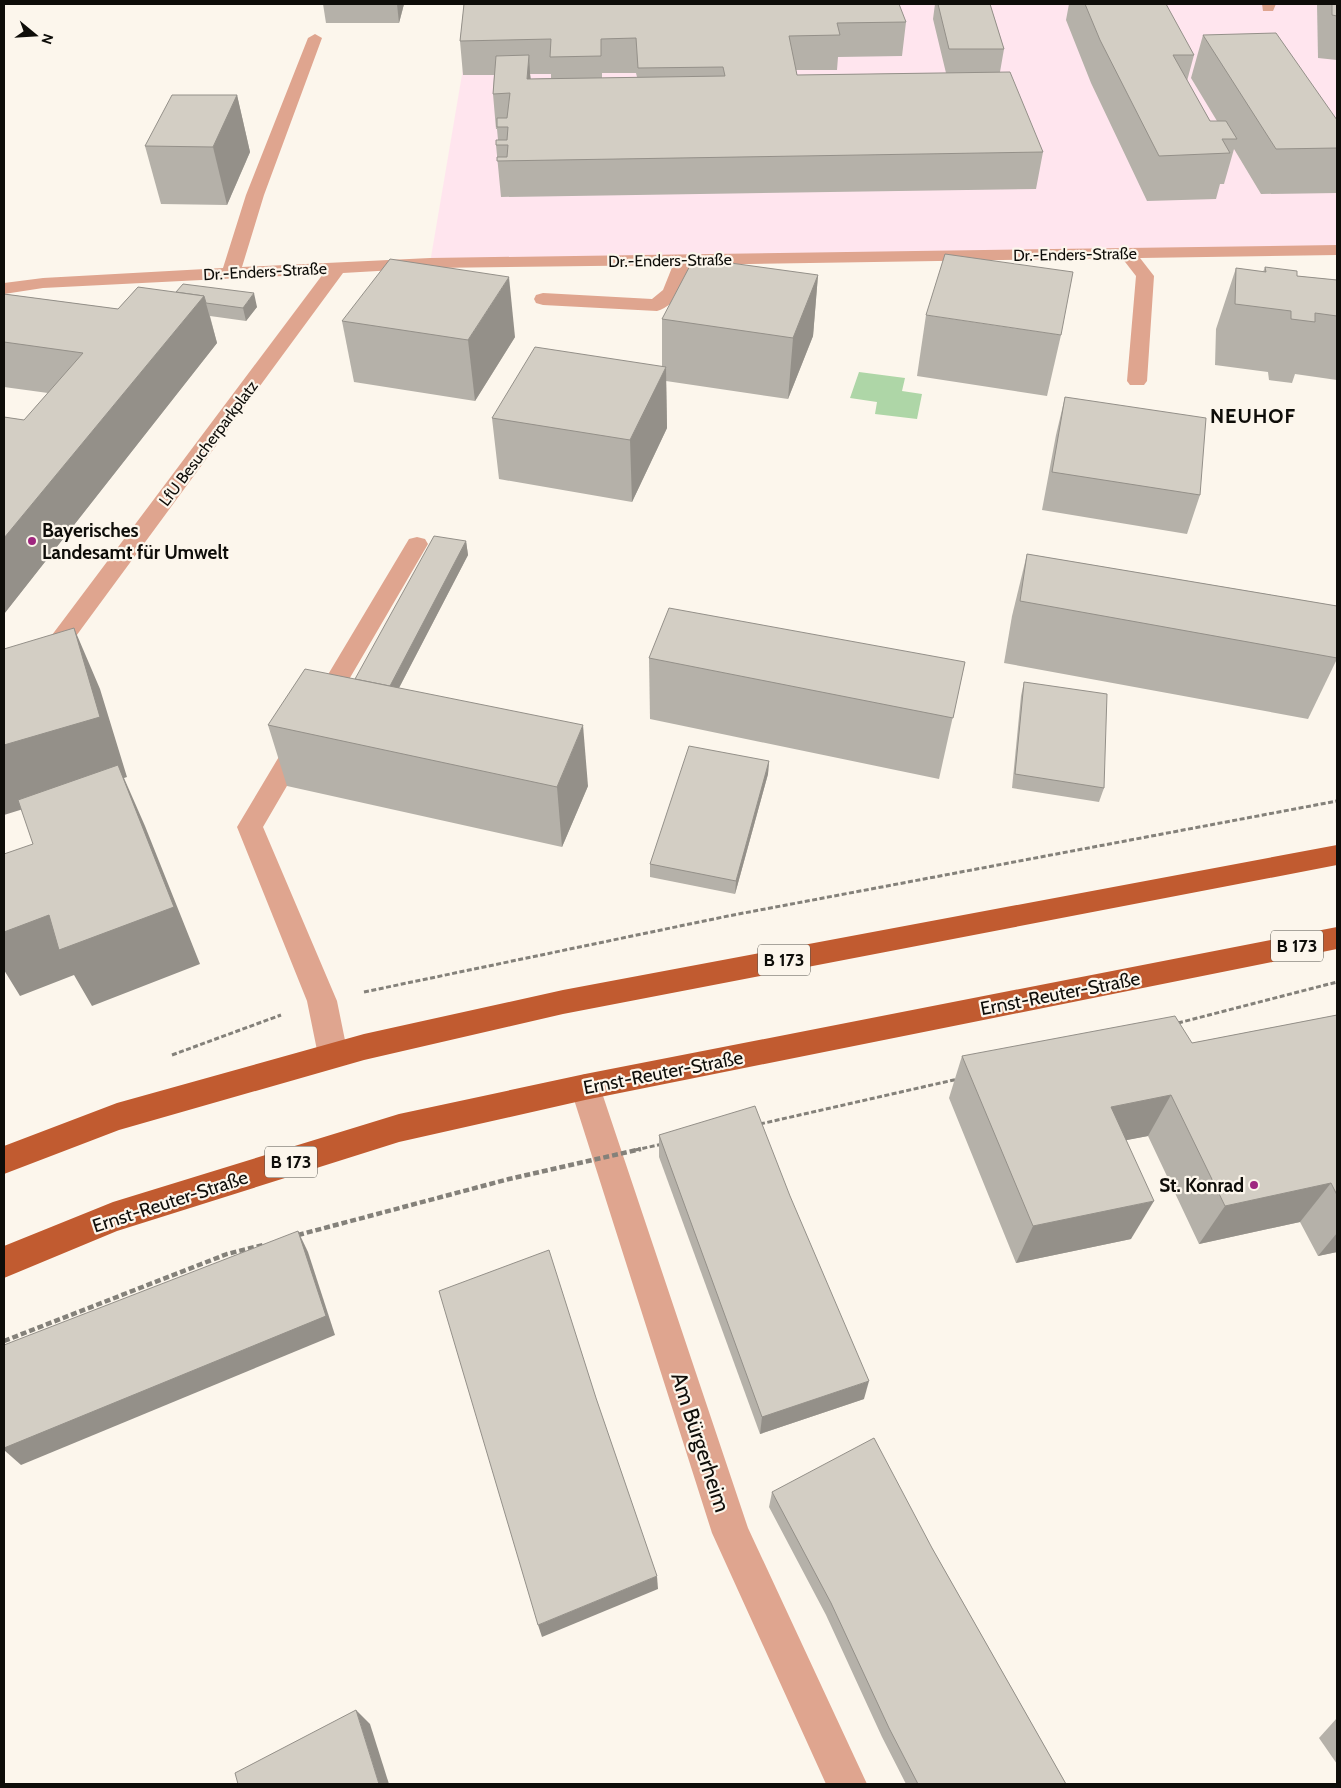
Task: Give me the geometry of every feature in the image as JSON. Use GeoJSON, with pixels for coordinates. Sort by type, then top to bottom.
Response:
{"type":"FeatureCollection","features":[{"type":"Feature","properties":{"kind":"main road","name":"B 173"},"geometry":{"type":"LineString","coordinates":[[4,1160],[117,1116],[333,1055],[563,1002],[1337,855]]}},
{"type":"Feature","properties":{"kind":"main road","name":"Ernst-Reuter-Straße"},"geometry":{"type":"LineString","coordinates":[[4,1262],[113,1217],[400,1128],[585,1087],[1337,938]]}},
{"type":"Feature","properties":{"kind":"street"},"geometry":{"type":"LineString","coordinates":[[231,273],[255,195],[315,38]]}},
{"type":"Feature","properties":{"kind":"street","name":"Dr.-Enders-Straße"},"geometry":{"type":"LineString","coordinates":[[4,288],[43,283],[430,263],[1337,250]]}},
{"type":"Feature","properties":{"kind":"street"},"geometry":{"type":"LineString","coordinates":[[1127,253],[1145,276],[1136,380]]}},
{"type":"Feature","properties":{"kind":"street"},"geometry":{"type":"LineString","coordinates":[[542,300],[657,305],[671,292],[684,260]]}},
{"type":"Feature","properties":{"kind":"street","name":"LfU Besucherparkplatz"},"geometry":{"type":"LineString","coordinates":[[60,641],[337,268]]}},
{"type":"Feature","properties":{"kind":"street"},"geometry":{"type":"LineString","coordinates":[[333,1055],[322,1001],[250,827],[272,786],[417,544]]}},
{"type":"Feature","properties":{"kind":"street","name":"Am Bürgerheim"},"geometry":{"type":"LineString","coordinates":[[585,1087],[731,1533],[847,1784]]}},
{"type":"Feature","properties":{"kind":"path"},"geometry":{"type":"LineString","coordinates":[[169,1056],[322,1001],[504,961],[803,901],[1337,801]]}},
{"type":"Feature","properties":{"kind":"path"},"geometry":{"type":"LineString","coordinates":[[1173,1024],[1337,982]]}},
{"type":"Feature","properties":{"kind":"path"},"geometry":{"type":"LineString","coordinates":[[758,1124],[960,1079]]}},
{"type":"Feature","properties":{"kind":"path"},"geometry":{"type":"LineString","coordinates":[[293,1237],[509,1179],[671,1143]]}},
{"type":"Feature","properties":{"kind":"path"},"geometry":{"type":"LineString","coordinates":[[4,1342],[227,1254],[265,1244]]}},
{"type":"Feature","properties":{"kind":"shaded area"},"geometry":{"type":"Polygon","coordinates":[[[474,4],[1337,4],[1337,250],[430,263],[474,4]]]}},
{"type":"Feature","properties":{"kind":"green space"},"geometry":{"type":"Polygon","coordinates":[[[859,372],[905,378],[902,391],[922,394],[917,419],[875,414],[877,402],[850,398],[859,372]]]}},
{"type":"Feature","properties":{"kind":"building"},"geometry":{"type":"Polygon","coordinates":[[[464,4],[899,4],[906,22],[837,23],[840,35],[789,36],[797,75],[1010,72],[1043,152],[497,161],[497,157],[507,157],[508,145],[496,145],[496,140],[507,140],[508,127],[497,127],[497,118],[507,118],[510,93],[493,94],[496,56],[529,55],[527,79],[725,76],[723,67],[638,68],[636,38],[601,39],[601,56],[550,57],[551,39],[460,41],[464,4]]]}},
{"type":"Feature","properties":{"kind":"building"},"geometry":{"type":"Polygon","coordinates":[[[938,4],[990,4],[1004,49],[949,49],[938,4]]]}},
{"type":"Feature","properties":{"kind":"building"},"geometry":{"type":"Polygon","coordinates":[[[1085,4],[1166,4],[1194,55],[1173,55],[1210,121],[1226,121],[1237,139],[1222,139],[1230,153],[1159,156],[1100,40],[1085,4]]]}},
{"type":"Feature","properties":{"kind":"building"},"geometry":{"type":"Polygon","coordinates":[[[1332,4],[1337,4],[1337,16],[1332,15],[1332,4]]]}},
{"type":"Feature","properties":{"kind":"building"},"geometry":{"type":"Polygon","coordinates":[[[1276,33],[1337,120],[1337,148],[1276,149],[1203,35],[1276,33]]]}},
{"type":"Feature","properties":{"kind":"building"},"geometry":{"type":"Polygon","coordinates":[[[172,95],[237,95],[213,147],[145,146],[172,95]]]}},
{"type":"Feature","properties":{"kind":"building"},"geometry":{"type":"Polygon","coordinates":[[[945,254],[1073,272],[1061,335],[926,315],[945,254]]]}},
{"type":"Feature","properties":{"kind":"building"},"geometry":{"type":"Polygon","coordinates":[[[694,258],[818,275],[793,338],[662,319],[694,258]]]}},
{"type":"Feature","properties":{"kind":"building"},"geometry":{"type":"Polygon","coordinates":[[[390,259],[509,277],[468,340],[342,321],[390,259]]]}},
{"type":"Feature","properties":{"kind":"building"},"geometry":{"type":"Polygon","coordinates":[[[1265,267],[1297,271],[1297,276],[1337,280],[1337,316],[1315,313],[1315,322],[1291,319],[1291,311],[1235,304],[1236,268],[1266,272],[1265,267]]]}},
{"type":"Feature","properties":{"kind":"building"},"geometry":{"type":"Polygon","coordinates":[[[183,284],[254,293],[243,308],[206,303],[204,296],[176,292],[183,284]]]}},
{"type":"Feature","properties":{"kind":"building"},"geometry":{"type":"Polygon","coordinates":[[[138,287],[204,296],[4,538],[4,417],[24,420],[83,353],[4,342],[4,294],[118,309],[138,287]]]}},
{"type":"Feature","properties":{"kind":"building"},"geometry":{"type":"Polygon","coordinates":[[[535,347],[666,367],[630,440],[492,418],[535,347]]]}},
{"type":"Feature","properties":{"kind":"building"},"geometry":{"type":"Polygon","coordinates":[[[1065,397],[1206,418],[1200,495],[1052,472],[1065,397]]]}},
{"type":"Feature","properties":{"kind":"building"},"geometry":{"type":"Polygon","coordinates":[[[434,536],[466,541],[390,686],[355,679],[434,536]]]}},
{"type":"Feature","properties":{"kind":"building"},"geometry":{"type":"Polygon","coordinates":[[[1027,554],[1337,606],[1337,658],[1020,601],[1027,554]]]}},
{"type":"Feature","properties":{"kind":"building"},"geometry":{"type":"Polygon","coordinates":[[[669,608],[965,662],[953,718],[649,658],[669,608]]]}},
{"type":"Feature","properties":{"kind":"building"},"geometry":{"type":"Polygon","coordinates":[[[74,628],[100,717],[4,745],[4,649],[74,628]]]}},
{"type":"Feature","properties":{"kind":"building"},"geometry":{"type":"Polygon","coordinates":[[[305,669],[583,725],[557,787],[268,725],[305,669]]]}},
{"type":"Feature","properties":{"kind":"building"},"geometry":{"type":"Polygon","coordinates":[[[1024,682],[1107,694],[1104,788],[1015,774],[1024,682]]]}},
{"type":"Feature","properties":{"kind":"building"},"geometry":{"type":"Polygon","coordinates":[[[689,746],[769,761],[736,881],[650,864],[689,746]]]}},
{"type":"Feature","properties":{"kind":"building"},"geometry":{"type":"Polygon","coordinates":[[[118,765],[174,907],[59,950],[49,915],[4,932],[4,854],[33,844],[18,800],[118,765]]]}},
{"type":"Feature","properties":{"kind":"building","name":"St. Konrad"},"geometry":{"type":"Polygon","coordinates":[[[1337,1015],[1337,1195],[1331,1183],[1225,1206],[1171,1095],[1111,1107],[1154,1201],[1033,1226],[962,1056],[1175,1016],[1192,1043],[1337,1015]]]}},
{"type":"Feature","properties":{"kind":"building"},"geometry":{"type":"Polygon","coordinates":[[[755,1106],[790,1196],[869,1381],[762,1417],[659,1135],[755,1106]]]}},
{"type":"Feature","properties":{"kind":"building"},"geometry":{"type":"Polygon","coordinates":[[[298,1231],[326,1316],[4,1448],[4,1345],[298,1231]]]}},
{"type":"Feature","properties":{"kind":"building"},"geometry":{"type":"Polygon","coordinates":[[[549,1250],[596,1398],[657,1576],[538,1625],[439,1291],[549,1250]]]}},
{"type":"Feature","properties":{"kind":"building"},"geometry":{"type":"Polygon","coordinates":[[[874,1438],[932,1548],[1066,1784],[918,1784],[889,1728],[831,1603],[772,1492],[874,1438]]]}},
{"type":"Feature","properties":{"kind":"building"},"geometry":{"type":"Polygon","coordinates":[[[356,1710],[379,1784],[238,1784],[235,1773],[356,1710]]]}},
{"type":"Feature","properties":{"kind":"place","name":"Bayerisches Landesamt für Umwelt"},"geometry":{"type":"Point","coordinates":[32,541]}},
{"type":"Feature","properties":{"kind":"place","name":"St. Konrad"},"geometry":{"type":"Point","coordinates":[1254,1185]}},
{"type":"Feature","properties":{"kind":"district","name":"NEUHOF"},"geometry":{"type":"Point","coordinates":[1253,416]}}]}
